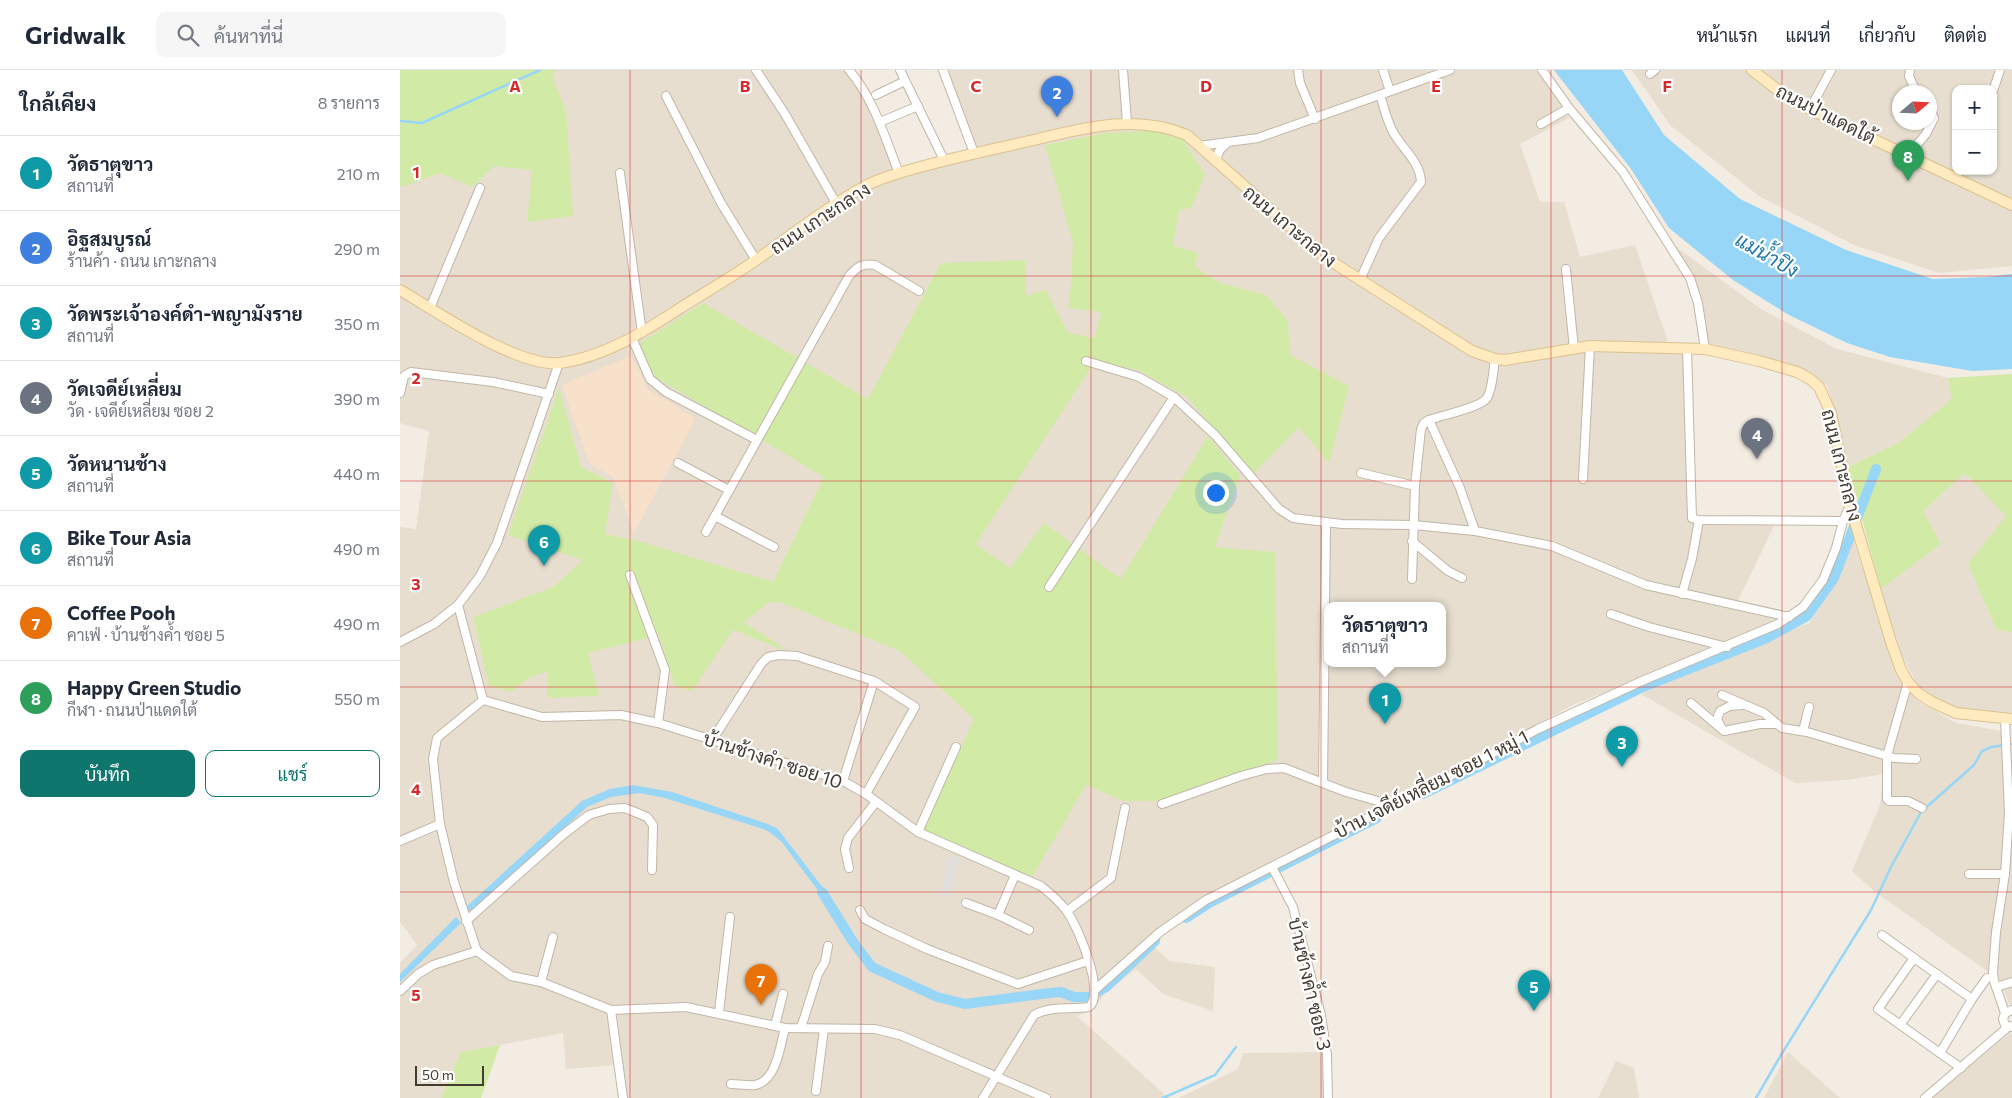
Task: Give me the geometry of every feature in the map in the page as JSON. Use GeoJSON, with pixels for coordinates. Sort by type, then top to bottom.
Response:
{"type":"FeatureCollection","features":[{"type":"Feature","properties":{"kind":"street"},"geometry":{"type":"LineString","coordinates":[[756,70],[785,114],[836,203]]}},
{"type":"Feature","properties":{"kind":"street"},"geometry":{"type":"LineString","coordinates":[[848,70],[860,85],[880,122],[899,173]]}},
{"type":"Feature","properties":{"kind":"street"},"geometry":{"type":"LineString","coordinates":[[900,70],[944,160]]}},
{"type":"Feature","properties":{"kind":"street"},"geometry":{"type":"LineString","coordinates":[[943,70],[974,153]]}},
{"type":"Feature","properties":{"kind":"street"},"geometry":{"type":"LineString","coordinates":[[1122,70],[1127,123]]}},
{"type":"Feature","properties":{"kind":"street"},"geometry":{"type":"LineString","coordinates":[[1298,70],[1300,83],[1315,119]]}},
{"type":"Feature","properties":{"kind":"street"},"geometry":{"type":"LineString","coordinates":[[1383,70],[1390,91]]}},
{"type":"Feature","properties":{"kind":"street"},"geometry":{"type":"LineString","coordinates":[[1199,146],[1258,138],[1450,70]]}},
{"type":"Feature","properties":{"kind":"street"},"geometry":{"type":"LineString","coordinates":[[1542,70],[1570,108],[1623,172],[1690,278],[1698,303],[1705,349]]}},
{"type":"Feature","properties":{"kind":"street","name":"ถนนป่าแดดใต้"},"geometry":{"type":"LineString","coordinates":[[1752,70],[1783,94],[1810,109],[1908,155],[1952,171]]}},
{"type":"Feature","properties":{"kind":"street"},"geometry":{"type":"LineString","coordinates":[[1810,109],[1831,70]]}},
{"type":"Feature","properties":{"kind":"street"},"geometry":{"type":"LineString","coordinates":[[1910,70],[1909,76],[1913,85]]}},
{"type":"Feature","properties":{"kind":"street"},"geometry":{"type":"LineString","coordinates":[[1995,85],[2000,70]]}},
{"type":"Feature","properties":{"kind":"street"},"geometry":{"type":"LineString","coordinates":[[876,95],[906,81]]}},
{"type":"Feature","properties":{"kind":"street"},"geometry":{"type":"LineString","coordinates":[[1360,280],[1379,238],[1421,182],[1420,172],[1414,159],[1393,132],[1380,95]]}},
{"type":"Feature","properties":{"kind":"street"},"geometry":{"type":"LineString","coordinates":[[666,96],[721,203],[756,260]]}},
{"type":"Feature","properties":{"kind":"street"},"geometry":{"type":"LineString","coordinates":[[880,122],[918,106]]}},
{"type":"Feature","properties":{"kind":"street"},"geometry":{"type":"LineString","coordinates":[[1541,124],[1570,108]]}},
{"type":"Feature","properties":{"kind":"street","name":"ถนน เกาะกลาง"},"geometry":{"type":"LineString","coordinates":[[400,290],[489,341],[512,352],[533,360],[559,363],[593,354],[642,333],[756,260],[836,203],[869,184],[944,160],[1075,130],[1127,123],[1172,129],[1187,135],[1314,248],[1360,280],[1472,351],[1495,360],[1505,360],[1590,346],[1705,349],[1797,372],[1810,379],[1818,387],[1830,413],[1850,505],[1901,670],[1908,682],[1918,693],[1941,707],[1971,716],[2007,722]]}},
{"type":"Feature","properties":{"kind":"street"},"geometry":{"type":"LineString","coordinates":[[1908,155],[1928,130]]}},
{"type":"Feature","properties":{"kind":"street"},"geometry":{"type":"LineString","coordinates":[[1216,162],[1219,151],[1228,142]]}},
{"type":"Feature","properties":{"kind":"street"},"geometry":{"type":"LineString","coordinates":[[620,173],[642,333]]}},
{"type":"Feature","properties":{"kind":"street","name":"ถนนป่าแดดใต้"},"geometry":{"type":"LineString","coordinates":[[1961,175],[2012,205]]}},
{"type":"Feature","properties":{"kind":"street"},"geometry":{"type":"LineString","coordinates":[[430,308],[480,188]]}},
{"type":"Feature","properties":{"kind":"street"},"geometry":{"type":"LineString","coordinates":[[706,532],[849,276],[858,266],[875,264],[919,291]]}},
{"type":"Feature","properties":{"kind":"street"},"geometry":{"type":"LineString","coordinates":[[1566,269],[1574,350]]}},
{"type":"Feature","properties":{"kind":"street"},"geometry":{"type":"LineString","coordinates":[[632,338],[650,379],[666,392],[757,440]]}},
{"type":"Feature","properties":{"kind":"street"},"geometry":{"type":"LineString","coordinates":[[1583,479],[1590,346]]}},
{"type":"Feature","properties":{"kind":"street"},"geometry":{"type":"LineString","coordinates":[[1682,594],[1692,559],[1695,519],[1687,348]]}},
{"type":"Feature","properties":{"kind":"street"},"geometry":{"type":"LineString","coordinates":[[1412,579],[1415,486],[1421,429],[1424,423],[1430,420],[1474,406],[1486,399],[1489,394],[1495,360]]}},
{"type":"Feature","properties":{"kind":"street"},"geometry":{"type":"LineString","coordinates":[[1086,362],[1139,377],[1174,397],[1215,434],[1279,509],[1293,518],[1326,522],[1413,525],[1475,531],[1552,546],[1646,585],[1789,617]]}},
{"type":"Feature","properties":{"kind":"street"},"geometry":{"type":"LineString","coordinates":[[400,642],[434,624],[458,605],[480,576],[492,556],[559,363]]}},
{"type":"Feature","properties":{"kind":"street"},"geometry":{"type":"LineString","coordinates":[[400,393],[404,376],[412,372],[493,382],[549,394]]}},
{"type":"Feature","properties":{"kind":"street"},"geometry":{"type":"LineString","coordinates":[[1049,587],[1174,397]]}},
{"type":"Feature","properties":{"kind":"street"},"geometry":{"type":"LineString","coordinates":[[1430,420],[1460,488],[1475,531]]}},
{"type":"Feature","properties":{"kind":"street"},"geometry":{"type":"LineString","coordinates":[[678,464],[729,490]]}},
{"type":"Feature","properties":{"kind":"street"},"geometry":{"type":"LineString","coordinates":[[1361,474],[1415,486]]}},
{"type":"Feature","properties":{"kind":"street","name":"บ้าน เจดีย์เหลี่ยม ซอย 1 หมู่ 1"},"geometry":{"type":"LineString","coordinates":[[997,1077],[1034,1015],[1046,1009],[1089,1007],[1095,993],[1160,932],[1206,900],[1273,870],[1538,729],[1642,682],[1727,647],[1778,624],[1789,617],[1803,607],[1823,580],[1850,505]]}},
{"type":"Feature","properties":{"kind":"street"},"geometry":{"type":"LineString","coordinates":[[715,516],[774,547]]}},
{"type":"Feature","properties":{"kind":"street"},"geometry":{"type":"LineString","coordinates":[[1695,519],[1843,522]]}},
{"type":"Feature","properties":{"kind":"street"},"geometry":{"type":"LineString","coordinates":[[1325,602],[1326,522]]}},
{"type":"Feature","properties":{"kind":"street"},"geometry":{"type":"LineString","coordinates":[[1412,542],[1448,571],[1462,578]]}},
{"type":"Feature","properties":{"kind":"street"},"geometry":{"type":"LineString","coordinates":[[630,576],[665,670],[658,723]]}},
{"type":"Feature","properties":{"kind":"street"},"geometry":{"type":"LineString","coordinates":[[458,605],[484,700],[437,738],[433,759],[440,824],[466,921],[477,951],[512,976],[541,982],[611,1010],[663,1006],[686,1007],[719,1012],[786,1028],[875,1029],[900,1035],[1046,1098]]}},
{"type":"Feature","properties":{"kind":"street"},"geometry":{"type":"LineString","coordinates":[[1611,614],[1649,627],[1727,647]]}},
{"type":"Feature","properties":{"kind":"street"},"geometry":{"type":"LineString","coordinates":[[713,739],[761,664],[768,657],[779,655],[797,656],[874,681],[915,708],[866,794]]}},
{"type":"Feature","properties":{"kind":"street"},"geometry":{"type":"LineString","coordinates":[[1323,782],[1324,667]]}},
{"type":"Feature","properties":{"kind":"street"},"geometry":{"type":"LineString","coordinates":[[843,781],[874,681]]}},
{"type":"Feature","properties":{"kind":"street"},"geometry":{"type":"LineString","coordinates":[[1908,682],[1887,756],[1887,799],[1889,801],[1908,800],[1922,808]]}},
{"type":"Feature","properties":{"kind":"street"},"geometry":{"type":"LineString","coordinates":[[1722,695],[1764,713],[1774,724],[1782,728],[1802,731],[1887,756],[1916,759]]}},
{"type":"Feature","properties":{"kind":"street","name":"บ้านช้างคำ ซอย 10"},"geometry":{"type":"LineString","coordinates":[[484,700],[542,717],[621,715],[658,723],[843,781],[866,794],[918,832],[1041,886],[1056,897],[1067,911],[1080,934],[1095,993]]}},
{"type":"Feature","properties":{"kind":"street"},"geometry":{"type":"LineString","coordinates":[[1692,703],[1724,731],[1760,724],[1774,724]]}},
{"type":"Feature","properties":{"kind":"street"},"geometry":{"type":"LineString","coordinates":[[1722,729],[1717,719],[1720,711],[1730,706],[1745,705]]}},
{"type":"Feature","properties":{"kind":"street"},"geometry":{"type":"LineString","coordinates":[[1802,731],[1809,707]]}},
{"type":"Feature","properties":{"kind":"street"},"geometry":{"type":"LineString","coordinates":[[1925,1098],[2010,1027],[2002,1019],[2008,1012],[1996,987],[1993,972],[1996,932],[2005,874],[2009,813],[2005,749],[2007,722]]}},
{"type":"Feature","properties":{"kind":"street"},"geometry":{"type":"LineString","coordinates":[[918,832],[956,746]]}},
{"type":"Feature","properties":{"kind":"street"},"geometry":{"type":"LineString","coordinates":[[1162,804],[1267,769],[1284,768],[1346,792],[1392,805]]}},
{"type":"Feature","properties":{"kind":"street"},"geometry":{"type":"LineString","coordinates":[[849,868],[845,849],[848,838],[876,802]]}},
{"type":"Feature","properties":{"kind":"street"},"geometry":{"type":"LineString","coordinates":[[466,921],[565,833],[589,815],[609,809],[625,808],[647,817],[653,825],[652,870]]}},
{"type":"Feature","properties":{"kind":"street"},"geometry":{"type":"LineString","coordinates":[[1067,911],[1111,878],[1125,808]]}},
{"type":"Feature","properties":{"kind":"street"},"geometry":{"type":"LineString","coordinates":[[400,841],[440,824]]}},
{"type":"Feature","properties":{"kind":"street","name":"บ้านช้างค้ำ ซอย 3"},"geometry":{"type":"LineString","coordinates":[[1273,870],[1293,907],[1322,1015],[1327,1055],[1328,1098]]}},
{"type":"Feature","properties":{"kind":"street"},"geometry":{"type":"LineString","coordinates":[[1970,874],[2005,874]]}},
{"type":"Feature","properties":{"kind":"street"},"geometry":{"type":"LineString","coordinates":[[998,915],[1015,875]]}},
{"type":"Feature","properties":{"kind":"street"},"geometry":{"type":"LineString","coordinates":[[966,902],[1029,930]]}},
{"type":"Feature","properties":{"kind":"street"},"geometry":{"type":"LineString","coordinates":[[860,910],[865,919],[884,930],[927,949],[1018,984],[1088,961]]}},
{"type":"Feature","properties":{"kind":"street"},"geometry":{"type":"LineString","coordinates":[[719,1012],[730,917]]}},
{"type":"Feature","properties":{"kind":"street"},"geometry":{"type":"LineString","coordinates":[[1882,935],[1972,1000]]}},
{"type":"Feature","properties":{"kind":"street"},"geometry":{"type":"LineString","coordinates":[[541,982],[553,937]]}},
{"type":"Feature","properties":{"kind":"street"},"geometry":{"type":"LineString","coordinates":[[801,1028],[818,974],[825,962],[828,946]]}},
{"type":"Feature","properties":{"kind":"street"},"geometry":{"type":"LineString","coordinates":[[400,991],[418,974],[433,965],[477,951]]}},
{"type":"Feature","properties":{"kind":"street"},"geometry":{"type":"LineString","coordinates":[[1914,958],[1878,1009],[1961,1068]]}},
{"type":"Feature","properties":{"kind":"street"},"geometry":{"type":"LineString","coordinates":[[1900,1025],[1936,974]]}},
{"type":"Feature","properties":{"kind":"street"},"geometry":{"type":"LineString","coordinates":[[1940,1053],[1987,978]]}},
{"type":"Feature","properties":{"kind":"street"},"geometry":{"type":"LineString","coordinates":[[1996,987],[2012,982]]}},
{"type":"Feature","properties":{"kind":"street"},"geometry":{"type":"LineString","coordinates":[[775,1026],[783,994]]}},
{"type":"Feature","properties":{"kind":"street"},"geometry":{"type":"LineString","coordinates":[[611,1010],[624,1098]]}},
{"type":"Feature","properties":{"kind":"street"},"geometry":{"type":"LineString","coordinates":[[731,1084],[754,1085],[764,1080],[774,1068],[786,1028]]}},
{"type":"Feature","properties":{"kind":"street"},"geometry":{"type":"LineString","coordinates":[[816,1091],[824,1029]]}},
{"type":"Feature","properties":{"kind":"street"},"geometry":{"type":"LineString","coordinates":[[984,1098],[997,1077]]}},
{"type":"Feature","properties":{"kind":"shaded area"},"geometry":{"type":"Polygon","coordinates":[[[400,70],[855,70],[902,167],[970,149],[937,70],[1536,70],[1569,118],[1520,144],[1540,202],[1564,202],[1580,257],[1635,245],[1669,345],[1708,347],[1692,278],[1676,247],[1761,309],[1837,349],[1948,378],[1953,399],[1900,442],[1848,467],[1827,385],[1802,371],[1729,356],[1685,351],[1688,520],[1774,526],[1734,609],[1783,619],[1733,642],[1575,704],[1208,896],[1147,940],[1169,961],[1215,967],[1213,1011],[1163,994],[1136,969],[1103,995],[1096,1008],[1077,1016],[1169,1098],[620,1098],[615,1065],[566,1069],[563,1033],[462,1052],[441,1098],[400,1098],[400,963],[417,945],[400,922],[400,527],[416,529],[429,431],[400,423],[400,70]]]}},
{"type":"Feature","properties":{"kind":"shaded area"},"geometry":{"type":"Polygon","coordinates":[[[1632,70],[2012,70],[2012,266],[1939,273],[1854,245],[1759,196],[1670,125],[1632,70]]]}},
{"type":"Feature","properties":{"kind":"shaded area"},"geometry":{"type":"Polygon","coordinates":[[[631,356],[648,390],[696,418],[634,533],[613,477],[589,463],[562,385],[631,356]]]}},
{"type":"Feature","properties":{"kind":"shaded area"},"geometry":{"type":"Polygon","coordinates":[[[1965,473],[2007,516],[1997,630],[2012,632],[2012,713],[1956,709],[1921,691],[1901,654],[1881,589],[1941,544],[1923,511],[1965,473]]]}},
{"type":"Feature","properties":{"kind":"shaded area"},"geometry":{"type":"Polygon","coordinates":[[[1853,539],[1898,677],[1916,700],[1956,723],[2001,731],[2001,751],[2012,749],[2012,1006],[2009,1004],[2001,981],[1874,891],[1852,871],[1880,805],[1883,774],[1846,780],[1795,783],[1641,694],[1809,623],[1836,583],[1853,539]]]}},
{"type":"Feature","properties":{"kind":"shaded area"},"geometry":{"type":"Polygon","coordinates":[[[948,856],[960,859],[950,898],[941,897],[948,856]]]}},
{"type":"Feature","properties":{"kind":"shaded area"},"geometry":{"type":"Polygon","coordinates":[[[2012,1032],[2012,1098],[1931,1098],[2010,1033],[2012,1032]]]}},
{"type":"Feature","properties":{"kind":"shaded area"},"geometry":{"type":"Polygon","coordinates":[[[1322,1052],[1325,1098],[1179,1098],[1238,1069],[1243,1053],[1322,1052]]]}},
{"type":"Feature","properties":{"kind":"shaded area"},"geometry":{"type":"Polygon","coordinates":[[[1788,1052],[1840,1098],[1764,1098],[1788,1052]]]}},
{"type":"Feature","properties":{"kind":"shaded area"},"geometry":{"type":"Polygon","coordinates":[[[1616,1061],[1634,1068],[1639,1098],[1598,1098],[1616,1061]]]}},
{"type":"Feature","properties":{"kind":"green space"},"geometry":{"type":"Polygon","coordinates":[[[400,70],[557,70],[552,76],[566,111],[573,216],[527,222],[532,170],[494,166],[473,187],[440,173],[402,187],[400,185],[400,70]]]}},
{"type":"Feature","properties":{"kind":"green space"},"geometry":{"type":"Polygon","coordinates":[[[1152,131],[1183,140],[1205,175],[1191,208],[1179,210],[1173,246],[1198,253],[1195,267],[1220,283],[1266,295],[1288,321],[1290,355],[1349,386],[1329,463],[1299,427],[1253,474],[1187,397],[1138,370],[1095,361],[976,544],[1010,568],[1044,523],[1121,579],[1208,436],[1240,475],[1215,547],[1275,552],[1278,760],[1158,801],[1124,801],[1086,785],[1032,877],[924,830],[974,719],[900,651],[780,602],[768,603],[744,622],[791,653],[733,630],[692,691],[675,686],[659,635],[588,653],[599,696],[547,698],[548,671],[530,677],[511,692],[489,686],[473,617],[553,587],[583,560],[508,535],[559,388],[581,467],[613,483],[605,534],[639,541],[773,582],[824,477],[655,377],[639,344],[703,303],[868,399],[941,263],[1025,260],[1026,296],[1046,290],[1068,333],[1095,338],[1101,312],[1068,308],[1073,243],[1045,145],[1105,133],[1152,131]]]}},
{"type":"Feature","properties":{"kind":"green space"},"geometry":{"type":"Polygon","coordinates":[[[2012,374],[2012,632],[1997,630],[1968,564],[2006,516],[1965,473],[1923,511],[1941,544],[1881,589],[1848,467],[1900,442],[1952,399],[1948,378],[2012,374]]]}},
{"type":"Feature","properties":{"kind":"green space"},"geometry":{"type":"Polygon","coordinates":[[[500,1045],[481,1098],[441,1098],[461,1052],[500,1045]]]}},
{"type":"Feature","properties":{"kind":"water","name":"แม่น้ำปิง"},"geometry":{"type":"Polygon","coordinates":[[[1554,70],[1622,70],[1664,135],[1740,199],[1846,250],[1933,279],[2012,274],[2012,369],[1972,371],[1890,357],[1847,343],[1787,314],[1733,280],[1669,228],[1631,169],[1554,70]]]}},
{"type":"Feature","properties":{"kind":"water"},"geometry":{"type":"Polygon","coordinates":[[[633,785],[672,792],[778,829],[833,901],[828,904],[781,841],[766,830],[665,798],[639,793],[611,797],[587,807],[469,915],[466,907],[582,801],[610,789],[633,785]]]}},
{"type":"Feature","properties":{"kind":"water"},"geometry":{"type":"Polygon","coordinates":[[[456,917],[461,923],[400,982],[400,974],[456,917]]]}},
{"type":"Feature","properties":{"kind":"waterway"},"geometry":{"type":"LineString","coordinates":[[400,121],[422,123],[540,70]]}},
{"type":"Feature","properties":{"kind":"waterway"},"geometry":{"type":"LineString","coordinates":[[1423,794],[1643,687],[1767,638],[1807,616],[1834,578],[1876,469]]}},
{"type":"Feature","properties":{"kind":"waterway"},"geometry":{"type":"LineString","coordinates":[[1756,1098],[1871,910],[1891,867],[1921,812],[1974,765],[1982,751],[1991,747],[2012,744]]}},
{"type":"Feature","properties":{"kind":"waterway"},"geometry":{"type":"LineString","coordinates":[[1186,918],[1209,903],[1377,818]]}},
{"type":"Feature","properties":{"kind":"waterway"},"geometry":{"type":"LineString","coordinates":[[822,892],[853,942],[872,967],[937,997],[965,1004],[1061,992],[1074,997],[1089,997],[1106,987],[1155,941]]}},
{"type":"Feature","properties":{"kind":"waterway"},"geometry":{"type":"LineString","coordinates":[[1163,1098],[1215,1075],[1236,1047]]}},
{"type":"Feature","properties":{"kind":"place","name":"อิฐสมบูรณ์"},"geometry":{"type":"Point","coordinates":[1057,117]}},
{"type":"Feature","properties":{"kind":"place","name":"Happy Green Studio"},"geometry":{"type":"Point","coordinates":[1908,181]}},
{"type":"Feature","properties":{"kind":"place","name":"วัดเจดีย์เหลี่ยม"},"geometry":{"type":"Point","coordinates":[1757,459]}},
{"type":"Feature","properties":{"kind":"place","name":"Bike Tour Asia"},"geometry":{"type":"Point","coordinates":[544,566]}},
{"type":"Feature","properties":{"kind":"place","name":"วัดธาตุขาว"},"geometry":{"type":"Point","coordinates":[1385,724]}},
{"type":"Feature","properties":{"kind":"place","name":"วัดพระเจ้าองค์ดำ-พญามังราย"},"geometry":{"type":"Point","coordinates":[1622,767]}},
{"type":"Feature","properties":{"kind":"place","name":"Coffee Pooh"},"geometry":{"type":"Point","coordinates":[761,1005]}},
{"type":"Feature","properties":{"kind":"place","name":"วัดหนานช้าง"},"geometry":{"type":"Point","coordinates":[1534,1011]}}]}
